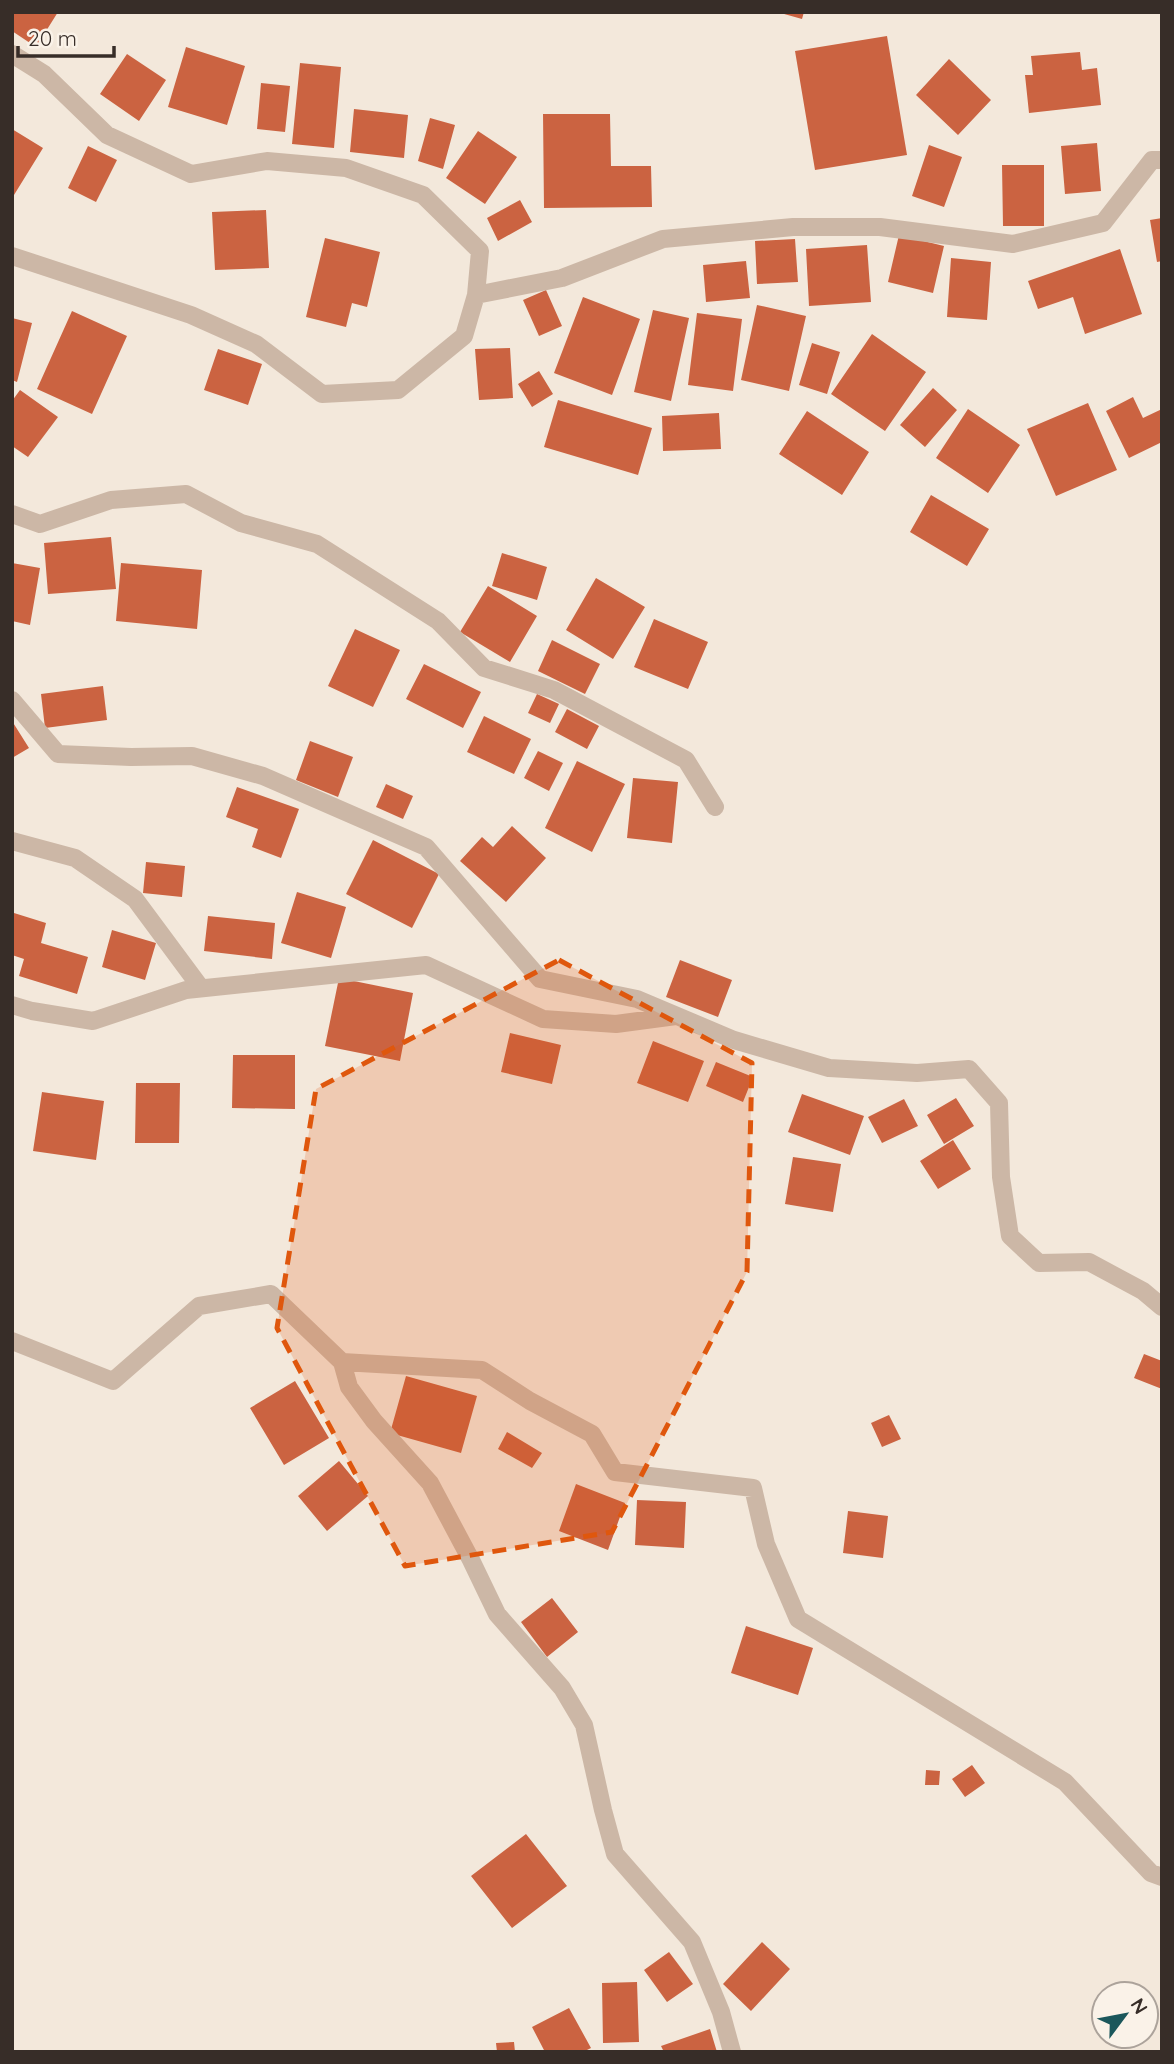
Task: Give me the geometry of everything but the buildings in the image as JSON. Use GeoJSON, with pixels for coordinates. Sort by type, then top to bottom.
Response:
{"type":"FeatureCollection","features":[{"type":"Feature","properties":{"kind":"street"},"geometry":{"type":"LineString","coordinates":[[12,54],[44,74],[107,135],[191,174],[267,161],[346,168],[423,195],[480,251],[476,295],[464,336],[398,390],[322,394],[256,344],[245,339],[191,315],[12,256]]}},
{"type":"Feature","properties":{"kind":"street"},"geometry":{"type":"LineString","coordinates":[[476,295],[562,278],[663,239],[793,228],[880,227],[1013,244],[1102,223],[1152,160],[1162,160]]}},
{"type":"Feature","properties":{"kind":"street"},"geometry":{"type":"LineString","coordinates":[[12,514],[40,524],[111,500],[186,494],[241,523],[317,544],[438,621],[484,668],[554,690],[686,760],[715,807]]}},
{"type":"Feature","properties":{"kind":"street"},"geometry":{"type":"LineString","coordinates":[[12,700],[58,754],[192,756],[263,776],[426,847],[540,979],[637,999],[734,1040],[829,1068],[918,1073],[969,1069],[999,1102],[1001,1177],[1010,1236],[1039,1262],[1088,1262],[1143,1291],[1162,1307]]}},
{"type":"Feature","properties":{"kind":"street"},"geometry":{"type":"LineString","coordinates":[[12,841],[75,858],[135,899],[201,988]]}},
{"type":"Feature","properties":{"kind":"street"},"geometry":{"type":"LineString","coordinates":[[12,1005],[32,1012],[93,1021],[186,990],[426,965],[543,1019],[617,1024],[676,1016]]}},
{"type":"Feature","properties":{"kind":"street"},"geometry":{"type":"LineString","coordinates":[[12,1341],[114,1381],[199,1306],[271,1294],[342,1362],[349,1387],[374,1421],[430,1483],[471,1560],[496,1615],[562,1688],[584,1725],[615,1854],[692,1942],[721,2012],[732,2052]]}},
{"type":"Feature","properties":{"kind":"street"},"geometry":{"type":"LineString","coordinates":[[342,1362],[482,1370],[530,1401],[592,1434],[615,1472],[753,1488],[765,1544],[799,1619],[1065,1782],[1151,1873],[1162,1877]]}},
{"type":"Feature","properties":{"kind":"highlighted area"},"geometry":{"type":"Polygon","coordinates":[[[559,960],[752,1063],[747,1272],[612,1532],[405,1566],[277,1328],[316,1089],[559,960]]]}}]}
